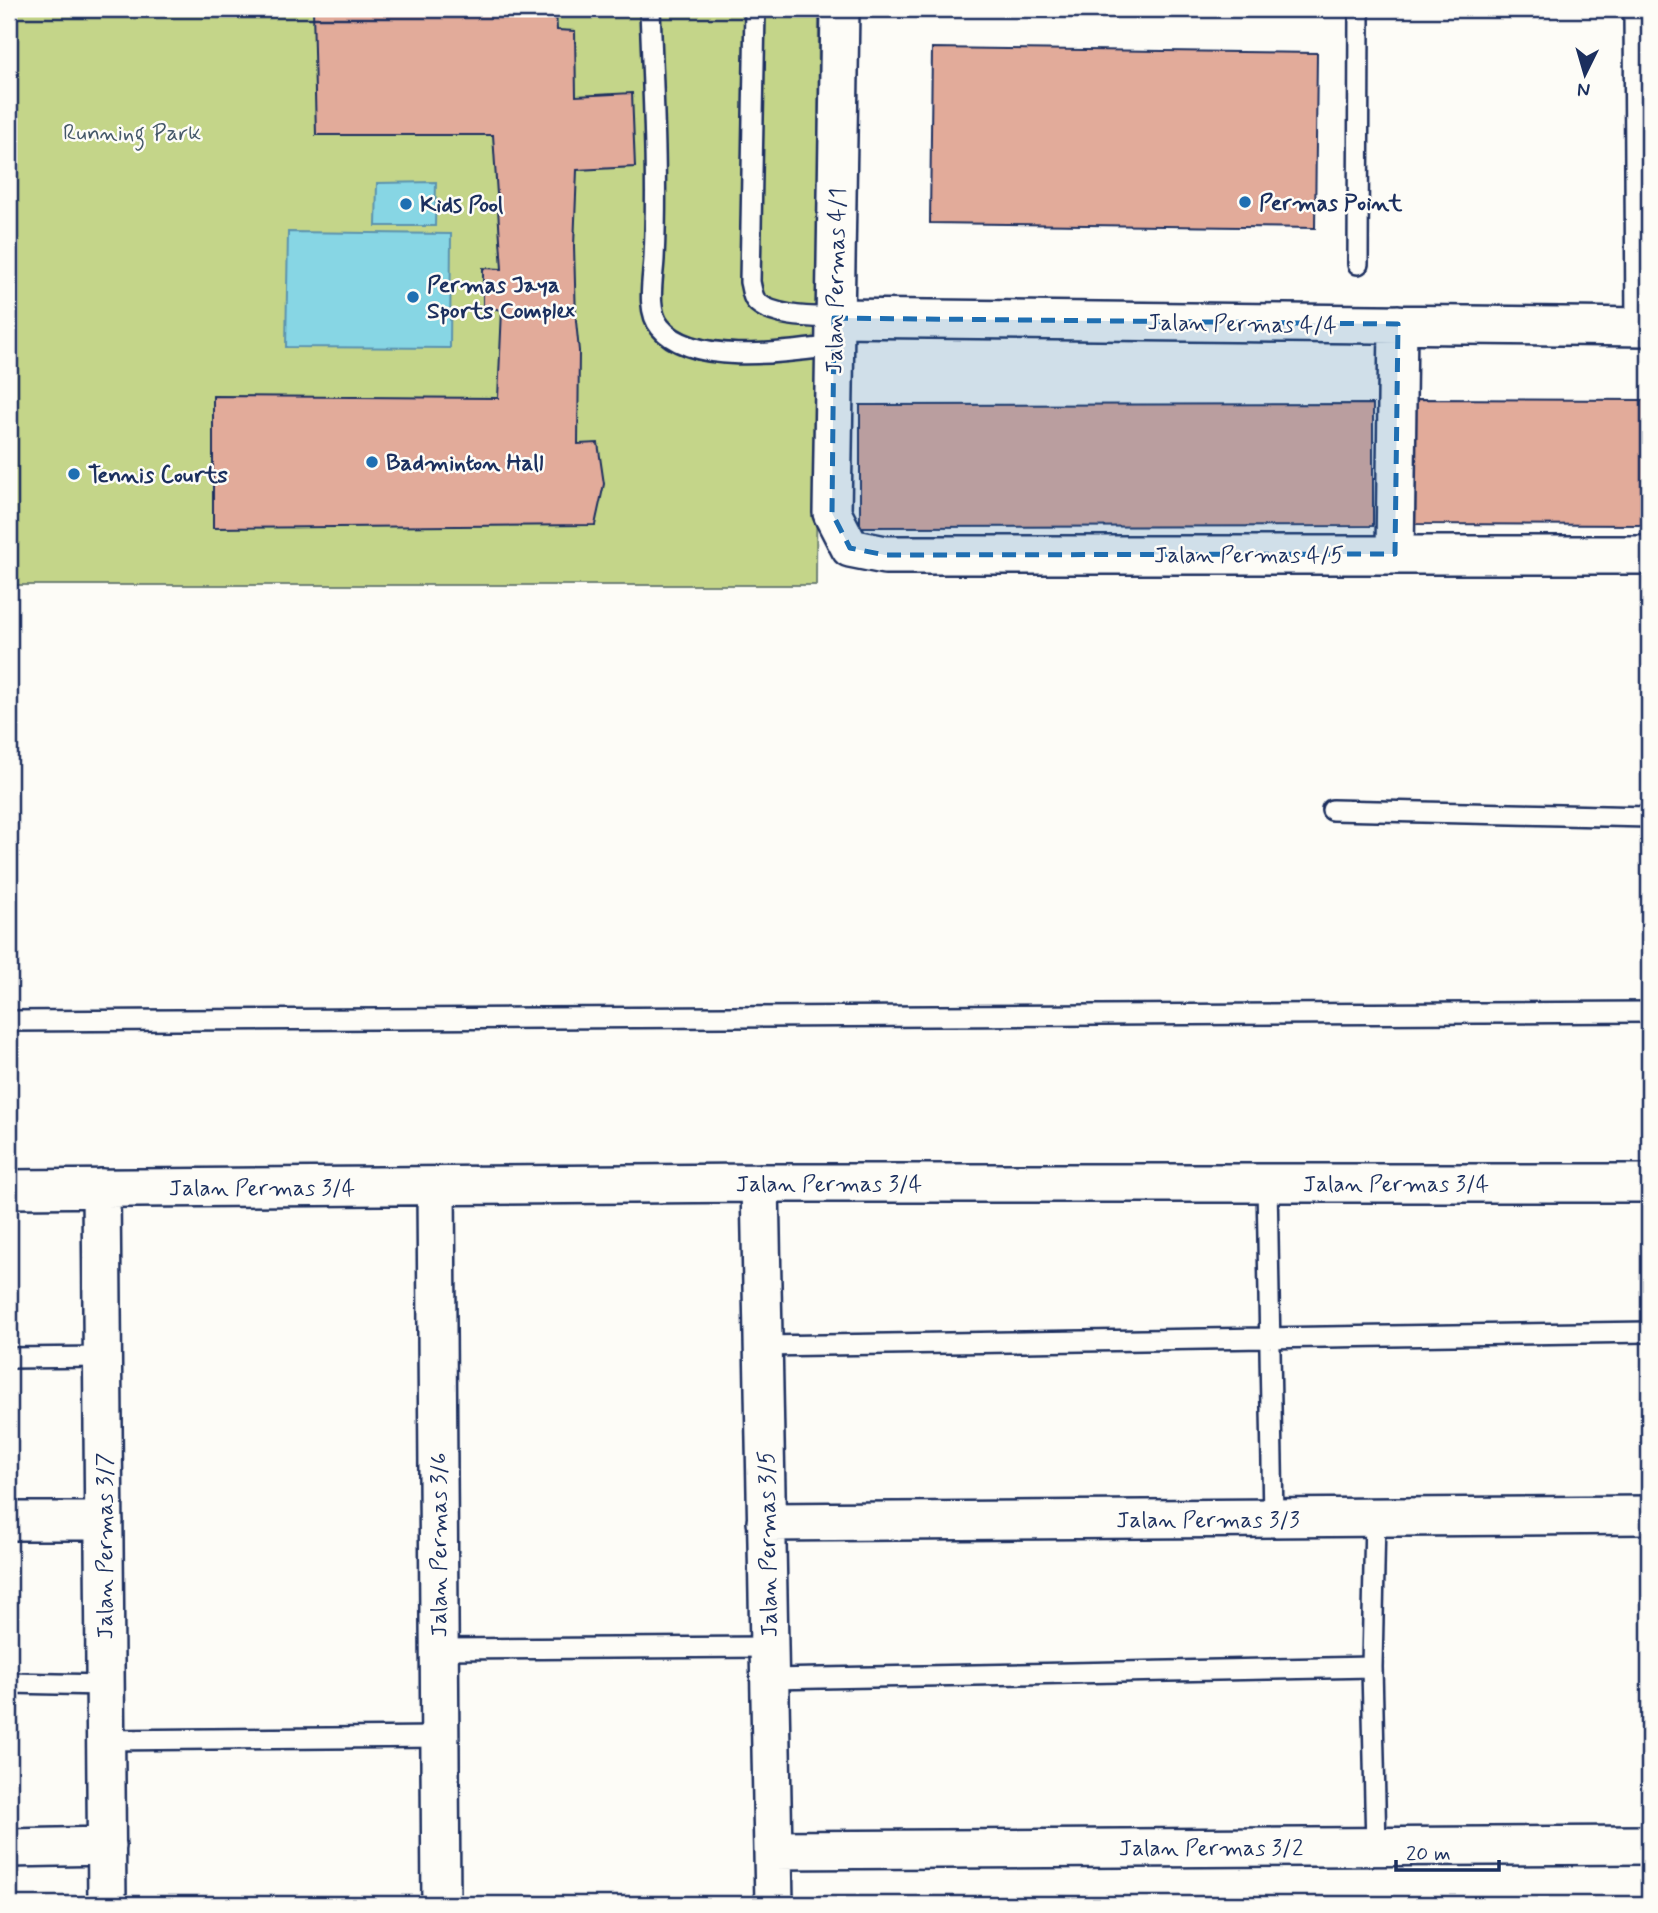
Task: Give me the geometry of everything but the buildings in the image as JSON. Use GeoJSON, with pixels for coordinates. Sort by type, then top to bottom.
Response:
{"type":"FeatureCollection","features":[{"type":"Feature","properties":{"kind":"street","name":"Jalan Permas 4/1"},"geometry":{"type":"LineString","coordinates":[[840,9],[832,513],[850,548]]}},
{"type":"Feature","properties":{"kind":"street"},"geometry":{"type":"LineString","coordinates":[[1643,9],[1647,327]]}},
{"type":"Feature","properties":{"kind":"street","name":"Jalan Permas 4/4"},"geometry":{"type":"LineString","coordinates":[[834,332],[1398,324],[1647,327]]}},
{"type":"Feature","properties":{"kind":"street"},"geometry":{"type":"LineString","coordinates":[[1395,554],[1398,324]]}},
{"type":"Feature","properties":{"kind":"street","name":"Jalan Permas 4/5"},"geometry":{"type":"LineString","coordinates":[[850,548],[885,555],[1649,555]]}},
{"type":"Feature","properties":{"kind":"street","name":"Jalan Permas 3/4"},"geometry":{"type":"LineString","coordinates":[[9,1189],[760,1183],[1649,1183]]}},
{"type":"Feature","properties":{"kind":"street","name":"Jalan Permas 3/5"},"geometry":{"type":"LineString","coordinates":[[760,1183],[774,1904]]}},
{"type":"Feature","properties":{"kind":"street","name":"Jalan Permas 3/6"},"geometry":{"type":"LineString","coordinates":[[436,1186],[441,1904]]}},
{"type":"Feature","properties":{"kind":"street","name":"Jalan Permas 3/7"},"geometry":{"type":"LineString","coordinates":[[100,1188],[107,1904]]}},
{"type":"Feature","properties":{"kind":"street","name":"Jalan Permas 3/3"},"geometry":{"type":"LineString","coordinates":[[766,1522],[1649,1515]]}},
{"type":"Feature","properties":{"kind":"street"},"geometry":{"type":"LineString","coordinates":[[9,1521],[104,1521]]}},
{"type":"Feature","properties":{"kind":"street","name":"Jalan Permas 3/2"},"geometry":{"type":"LineString","coordinates":[[773,1850],[1649,1845]]}},
{"type":"Feature","properties":{"kind":"street"},"geometry":{"type":"LineString","coordinates":[[9,1848],[107,1846]]}},
{"type":"Feature","properties":{"kind":"lane"},"geometry":{"type":"LineString","coordinates":[[650,9],[656,224],[652,303],[657,323],[669,336],[685,345],[727,354],[785,352],[834,332]]}},
{"type":"Feature","properties":{"kind":"lane"},"geometry":{"type":"LineString","coordinates":[[754,9],[753,297],[756,302],[771,310],[794,315],[834,332]]}},
{"type":"Feature","properties":{"kind":"lane"},"geometry":{"type":"LineString","coordinates":[[1358,264],[1359,9]]}},
{"type":"Feature","properties":{"kind":"lane"},"geometry":{"type":"LineString","coordinates":[[1332,810],[1649,817]]}},
{"type":"Feature","properties":{"kind":"lane"},"geometry":{"type":"LineString","coordinates":[[9,1021],[1649,1012]]}},
{"type":"Feature","properties":{"kind":"lane"},"geometry":{"type":"LineString","coordinates":[[1267,1183],[1273,1518]]}},
{"type":"Feature","properties":{"kind":"lane"},"geometry":{"type":"LineString","coordinates":[[763,1346],[1649,1332]]}},
{"type":"Feature","properties":{"kind":"lane"},"geometry":{"type":"LineString","coordinates":[[9,1358],[103,1357]]}},
{"type":"Feature","properties":{"kind":"lane"},"geometry":{"type":"LineString","coordinates":[[1375,1517],[1373,1667],[1376,1847]]}},
{"type":"Feature","properties":{"kind":"lane"},"geometry":{"type":"LineString","coordinates":[[439,1649],[770,1663],[1373,1667]]}},
{"type":"Feature","properties":{"kind":"lane"},"geometry":{"type":"LineString","coordinates":[[9,1683],[105,1685]]}},
{"type":"Feature","properties":{"kind":"lane"},"geometry":{"type":"LineString","coordinates":[[106,1740],[440,1737]]}},
{"type":"Feature","properties":{"kind":"highlighted area"},"geometry":{"type":"Polygon","coordinates":[[[834,318],[1398,324],[1395,554],[885,555],[850,548],[832,513],[834,318]]]}},
{"type":"Feature","properties":{"kind":"green space","name":"Permas Jaya Sports Complex"},"geometry":{"type":"Polygon","coordinates":[[[9,9],[819,9],[816,585],[9,585],[9,9]]]}},
{"type":"Feature","properties":{"kind":"water","name":"Kids Pool"},"geometry":{"type":"Polygon","coordinates":[[[436,182],[435,226],[376,226],[377,183],[436,182]]]}},
{"type":"Feature","properties":{"kind":"water"},"geometry":{"type":"Polygon","coordinates":[[[288,232],[451,234],[450,348],[286,347],[288,232]]]}},
{"type":"Feature","properties":{"kind":"place","name":"Permas Point"},"geometry":{"type":"Point","coordinates":[1245,202]}},
{"type":"Feature","properties":{"kind":"place","name":"Kids Pool"},"geometry":{"type":"Point","coordinates":[406,204]}},
{"type":"Feature","properties":{"kind":"place","name":"Permas Jaya Sports Complex"},"geometry":{"type":"Point","coordinates":[413,297]}},
{"type":"Feature","properties":{"kind":"place","name":"Badminton Hall"},"geometry":{"type":"Point","coordinates":[372,462]}},
{"type":"Feature","properties":{"kind":"place","name":"Tennis Courts"},"geometry":{"type":"Point","coordinates":[74,474]}},
{"type":"Feature","properties":{"kind":"park label","name":"Running Park"},"geometry":{"type":"Point","coordinates":[132,132]}}]}
